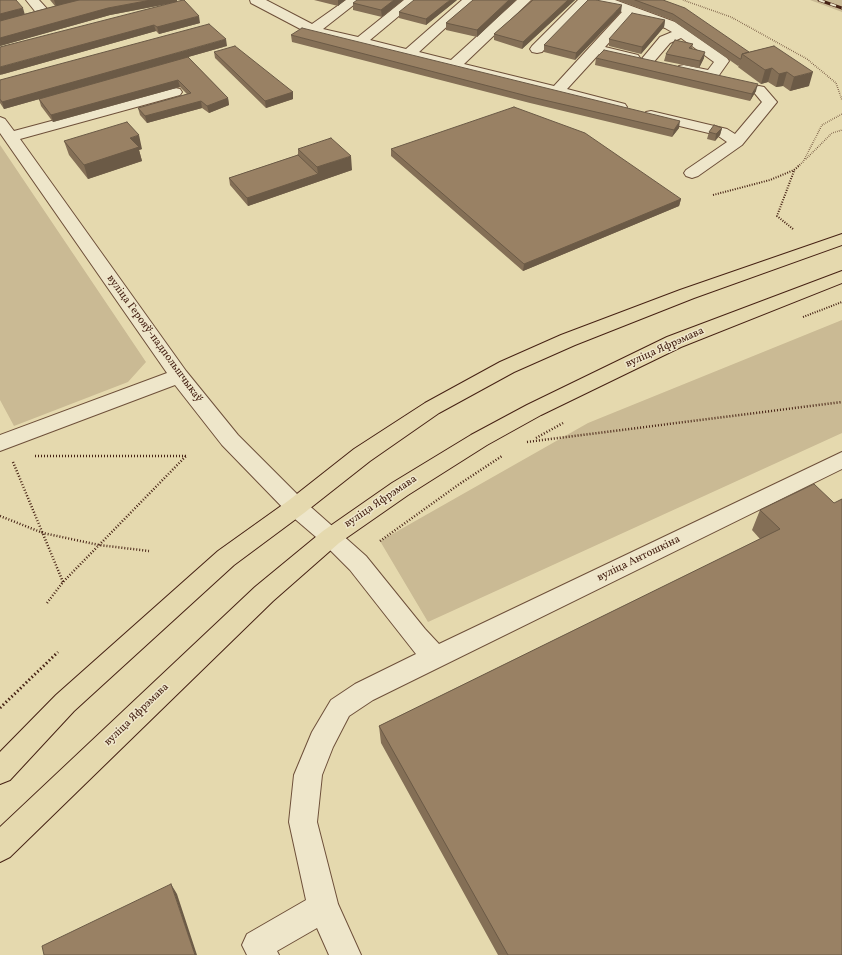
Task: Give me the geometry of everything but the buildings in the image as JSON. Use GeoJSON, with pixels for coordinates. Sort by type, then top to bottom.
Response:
{"type":"FeatureCollection","features":[{"type":"Feature","properties":{"kind":"main road"},"geometry":{"type":"LineString","coordinates":[[0,771],[66,703],[226,558],[296,507],[362,455],[432,408],[507,367],[568,340],[686,294],[842,239]]}},
{"type":"Feature","properties":{"kind":"main road","name":"вуліца Яфрэмава"},"geometry":{"type":"LineString","coordinates":[[0,847],[264,594],[331,537],[400,488],[479,440],[534,410],[674,342],[842,277]]}},
{"type":"Feature","properties":{"kind":"street"},"geometry":{"type":"LineString","coordinates":[[32,0],[43,12]]}},
{"type":"Feature","properties":{"kind":"street"},"geometry":{"type":"LineString","coordinates":[[256,0],[313,30],[680,123],[722,132],[737,142]]}},
{"type":"Feature","properties":{"kind":"street"},"geometry":{"type":"LineString","coordinates":[[313,30],[354,0]]}},
{"type":"Feature","properties":{"kind":"street"},"geometry":{"type":"LineString","coordinates":[[361,41],[412,0]]}},
{"type":"Feature","properties":{"kind":"street"},"geometry":{"type":"LineString","coordinates":[[408,54],[470,0]]}},
{"type":"Feature","properties":{"kind":"street"},"geometry":{"type":"LineString","coordinates":[[454,65],[525,0]]}},
{"type":"Feature","properties":{"kind":"street"},"geometry":{"type":"LineString","coordinates":[[537,49],[585,0]]}},
{"type":"Feature","properties":{"kind":"street"},"geometry":{"type":"LineString","coordinates":[[595,50],[712,75],[722,61],[670,25],[603,0]]}},
{"type":"Feature","properties":{"kind":"street"},"geometry":{"type":"LineString","coordinates":[[28,16],[57,8]]}},
{"type":"Feature","properties":{"kind":"street"},"geometry":{"type":"LineString","coordinates":[[558,91],[630,10]]}},
{"type":"Feature","properties":{"kind":"street"},"geometry":{"type":"LineString","coordinates":[[647,61],[665,40],[682,33]]}},
{"type":"Feature","properties":{"kind":"street"},"geometry":{"type":"LineString","coordinates":[[692,173],[737,142],[770,102],[759,90]]}},
{"type":"Feature","properties":{"kind":"street"},"geometry":{"type":"LineString","coordinates":[[11,137],[175,92]]}},
{"type":"Feature","properties":{"kind":"street","name":"вуліца Герояў-падпольшчыкаў"},"geometry":{"type":"LineString","coordinates":[[0,122],[179,376],[230,440],[296,507],[331,537]]}},
{"type":"Feature","properties":{"kind":"street"},"geometry":{"type":"LineString","coordinates":[[5,447],[179,376]]}},
{"type":"Feature","properties":{"kind":"street","name":"вуліца Антошкіна"},"geometry":{"type":"LineString","coordinates":[[345,955],[323,907],[303,822],[308,775],[322,741],[340,708],[364,692],[842,460]]}},
{"type":"Feature","properties":{"kind":"street"},"geometry":{"type":"LineString","coordinates":[[331,537],[358,563],[416,637],[435,657]]}},
{"type":"Feature","properties":{"kind":"street"},"geometry":{"type":"LineString","coordinates":[[263,955],[258,945],[323,907]]}},
{"type":"Feature","properties":{"kind":"path"},"geometry":{"type":"LineString","coordinates":[[683,0],[731,17],[807,59],[823,71],[836,84],[842,100]]}},
{"type":"Feature","properties":{"kind":"path"},"geometry":{"type":"LineString","coordinates":[[803,162],[822,125],[842,114]]}},
{"type":"Feature","properties":{"kind":"path"},"geometry":{"type":"LineString","coordinates":[[713,195],[770,180],[794,170],[832,134],[842,130]]}},
{"type":"Feature","properties":{"kind":"path"},"geometry":{"type":"LineString","coordinates":[[793,229],[777,216],[794,170]]}},
{"type":"Feature","properties":{"kind":"path"},"geometry":{"type":"LineString","coordinates":[[522,445],[527,442],[842,402]]}},
{"type":"Feature","properties":{"kind":"path"},"geometry":{"type":"LineString","coordinates":[[47,603],[63,582],[186,456],[5,447],[63,582]]}},
{"type":"Feature","properties":{"kind":"path"},"geometry":{"type":"LineString","coordinates":[[380,541],[458,485],[505,454]]}},
{"type":"Feature","properties":{"kind":"path"},"geometry":{"type":"LineString","coordinates":[[0,516],[43,533],[99,545],[149,551]]}},
{"type":"Feature","properties":{"kind":"path"},"geometry":{"type":"LineString","coordinates":[[0,708],[58,652]]}},
{"type":"Feature","properties":{"kind":"shaded area"},"geometry":{"type":"Polygon","coordinates":[[[810,0],[842,0],[842,12],[810,0]]]}},
{"type":"Feature","properties":{"kind":"shaded area"},"geometry":{"type":"Polygon","coordinates":[[[0,145],[146,362],[128,382],[14,426],[0,400],[0,145]]]}},
{"type":"Feature","properties":{"kind":"shaded area"},"geometry":{"type":"Polygon","coordinates":[[[842,320],[842,433],[428,622],[380,541],[588,423],[842,320]]]}},
{"type":"Feature","properties":{"kind":"railway"},"geometry":{"type":"LineString","coordinates":[[819,0],[842,8]]}}]}
